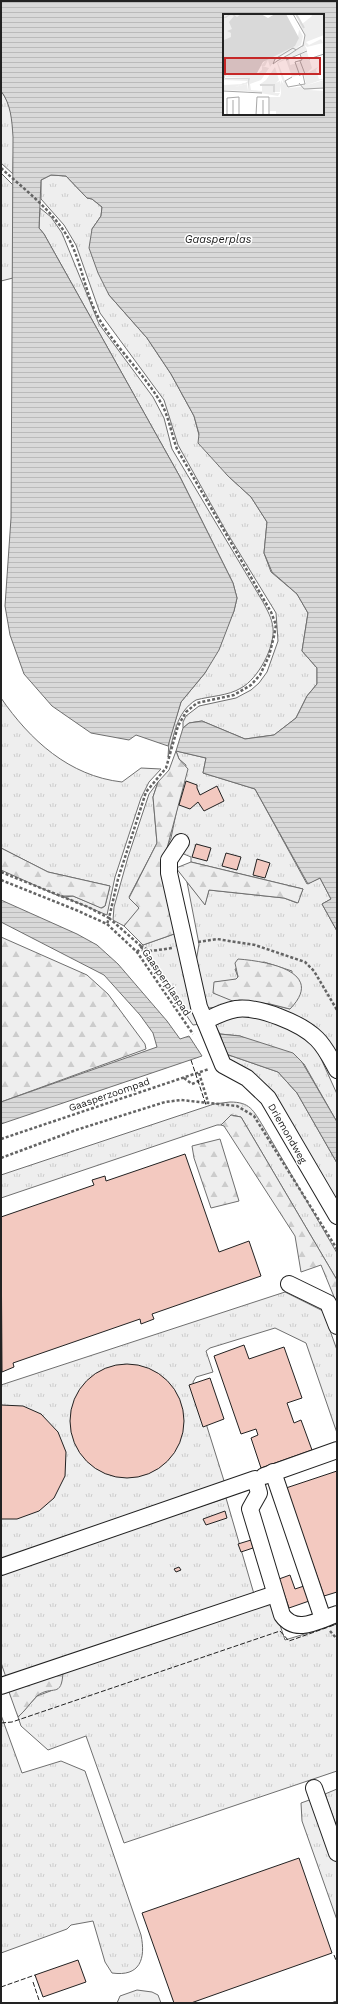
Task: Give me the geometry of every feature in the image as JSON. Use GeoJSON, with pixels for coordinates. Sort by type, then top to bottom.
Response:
{"type":"FeatureCollection","features":[{"type":"Feature","properties":{"kind":"street"},"geometry":{"type":"LineString","coordinates":[[181,842],[169,860],[169,873],[199,1007],[223,1065]]}},
{"type":"Feature","properties":{"kind":"street"},"geometry":{"type":"LineString","coordinates":[[204,1021],[217,1014],[237,1009],[257,1011],[289,1021],[302,1027],[317,1039],[337,1070]]}},
{"type":"Feature","properties":{"kind":"street","name":"Driemondweg"},"geometry":{"type":"LineString","coordinates":[[223,1065],[247,1078],[268,1098],[337,1216]]}},
{"type":"Feature","properties":{"kind":"street"},"geometry":{"type":"LineString","coordinates":[[289,1284],[328,1303],[337,1326]]}},
{"type":"Feature","properties":{"kind":"street"},"geometry":{"type":"LineString","coordinates":[[1,1567],[337,1450]]}},
{"type":"Feature","properties":{"kind":"street"},"geometry":{"type":"LineString","coordinates":[[255,1479],[259,1493],[250,1509],[282,1615],[291,1624],[303,1626],[330,1616],[273,1472]]}},
{"type":"Feature","properties":{"kind":"street"},"geometry":{"type":"LineString","coordinates":[[1,1686],[275,1594]]}},
{"type":"Feature","properties":{"kind":"street"},"geometry":{"type":"LineString","coordinates":[[314,1788],[337,1853]]}},
{"type":"Feature","properties":{"kind":"path"},"geometry":{"type":"LineString","coordinates":[[1,168],[41,204],[59,223],[71,244],[82,278],[101,322],[161,403],[169,420],[177,449],[271,612],[276,625],[269,656],[260,675],[251,685],[234,695],[197,703],[186,712],[178,726],[166,768],[146,792],[118,879],[107,924]]}},
{"type":"Feature","properties":{"kind":"path"},"geometry":{"type":"LineString","coordinates":[[1,872],[88,907],[109,918],[142,947],[152,951],[184,944],[217,940],[254,945],[305,962],[314,971],[337,1010]]}},
{"type":"Feature","properties":{"kind":"path","name":"Gaasperplaspad"},"geometry":{"type":"LineString","coordinates":[[1,880],[107,924],[137,952],[198,1040]]}},
{"type":"Feature","properties":{"kind":"path"},"geometry":{"type":"LineString","coordinates":[[137,952],[142,947]]}},
{"type":"Feature","properties":{"kind":"path","name":"Gaasperzoompad"},"geometry":{"type":"LineString","coordinates":[[1,1139],[223,1065]]}},
{"type":"Feature","properties":{"kind":"path"},"geometry":{"type":"LineString","coordinates":[[199,1073],[208,1102]]}},
{"type":"Feature","properties":{"kind":"path"},"geometry":{"type":"LineString","coordinates":[[184,1078],[192,1084],[201,1080]]}},
{"type":"Feature","properties":{"kind":"path"},"geometry":{"type":"LineString","coordinates":[[1,1158],[76,1130],[165,1102],[181,1100],[237,1106],[254,1116],[337,1249]]}},
{"type":"Feature","properties":{"kind":"green space"},"geometry":{"type":"Polygon","coordinates":[[[1,91],[10,109],[12,120],[14,142],[13,174],[1,163],[1,91]]]}},
{"type":"Feature","properties":{"kind":"green space"},"geometry":{"type":"Polygon","coordinates":[[[1,173],[13,185],[13,278],[1,281],[1,173]]]}},
{"type":"Feature","properties":{"kind":"green space"},"geometry":{"type":"Polygon","coordinates":[[[51,175],[66,176],[87,198],[92,199],[102,207],[101,216],[92,229],[109,295],[147,338],[171,374],[194,416],[199,435],[228,476],[251,497],[267,522],[264,553],[271,572],[297,594],[308,613],[302,651],[317,668],[317,684],[307,696],[296,718],[274,735],[245,739],[202,721],[189,723],[183,728],[183,722],[186,716],[199,706],[236,698],[251,690],[259,683],[267,672],[278,641],[276,613],[226,531],[178,445],[164,400],[100,313],[76,245],[64,225],[41,199],[41,180],[51,175]]]}},
{"type":"Feature","properties":{"kind":"green space"},"geometry":{"type":"Polygon","coordinates":[[[40,208],[51,217],[62,233],[99,324],[153,397],[164,418],[172,449],[263,602],[269,614],[273,628],[271,644],[264,662],[247,684],[236,691],[196,700],[184,711],[174,733],[168,757],[169,741],[181,702],[205,673],[234,611],[237,598],[233,583],[180,477],[44,234],[39,228],[40,208]]]}},
{"type":"Feature","properties":{"kind":"green space"},"geometry":{"type":"Polygon","coordinates":[[[1,698],[25,728],[52,754],[85,772],[122,782],[141,768],[161,769],[149,782],[141,798],[115,877],[107,915],[64,897],[73,896],[102,908],[105,906],[110,886],[48,872],[1,848],[1,698]]]}},
{"type":"Feature","properties":{"kind":"green space"},"geometry":{"type":"Polygon","coordinates":[[[176,751],[206,758],[203,773],[255,789],[307,884],[320,878],[331,899],[322,904],[337,931],[337,1060],[316,1030],[220,1007],[208,1008],[200,999],[195,968],[199,944],[187,882],[205,904],[209,890],[284,898],[297,903],[303,889],[191,862],[191,857],[167,847],[171,838],[186,765],[179,759],[176,751]],[[264,962],[235,969],[238,977],[236,980],[215,982],[214,993],[235,1001],[239,1000],[270,1004],[290,1009],[292,971],[264,962]]]}},
{"type":"Feature","properties":{"kind":"green space"},"geometry":{"type":"Polygon","coordinates":[[[176,751],[179,759],[188,769],[162,867],[177,933],[143,945],[124,926],[139,908],[129,898],[157,843],[153,797],[158,782],[169,770],[176,751]]]}},
{"type":"Feature","properties":{"kind":"green space"},"geometry":{"type":"Polygon","coordinates":[[[158,782],[153,797],[157,843],[129,897],[140,908],[124,926],[113,920],[114,907],[128,857],[149,794],[158,782]]]}},
{"type":"Feature","properties":{"kind":"green space"},"geometry":{"type":"Polygon","coordinates":[[[1,848],[48,872],[110,886],[105,906],[101,908],[73,896],[59,896],[1,870],[1,848]]]}},
{"type":"Feature","properties":{"kind":"green space"},"geometry":{"type":"Polygon","coordinates":[[[191,862],[303,889],[298,903],[284,898],[209,890],[205,905],[176,868],[191,862]]]}},
{"type":"Feature","properties":{"kind":"green space"},"geometry":{"type":"Polygon","coordinates":[[[177,933],[202,1024],[193,1025],[142,951],[143,945],[177,933]]]}},
{"type":"Feature","properties":{"kind":"green space"},"geometry":{"type":"Polygon","coordinates":[[[1,937],[87,975],[108,994],[145,1044],[146,1049],[1,1102],[1,937]]]}},
{"type":"Feature","properties":{"kind":"green space"},"geometry":{"type":"Polygon","coordinates":[[[238,959],[263,962],[288,970],[297,977],[301,985],[299,996],[290,1009],[270,1004],[239,1000],[235,1002],[213,993],[214,982],[236,979],[238,977],[235,963],[238,959]]]}},
{"type":"Feature","properties":{"kind":"green space"},"geometry":{"type":"Polygon","coordinates":[[[228,1016],[260,1016],[313,1041],[337,1094],[337,1122],[304,1064],[240,1036],[220,1034],[215,1025],[228,1016]]]}},
{"type":"Feature","properties":{"kind":"green space"},"geometry":{"type":"Polygon","coordinates":[[[226,1054],[278,1072],[297,1093],[337,1163],[337,1203],[278,1104],[227,1058],[226,1054]]]}},
{"type":"Feature","properties":{"kind":"green space"},"geometry":{"type":"Polygon","coordinates":[[[237,1102],[247,1105],[263,1126],[337,1253],[337,1280],[241,1117],[231,1115],[221,1125],[217,1125],[1,1198],[1,1175],[214,1104],[237,1102]]]}},
{"type":"Feature","properties":{"kind":"green space"},"geometry":{"type":"Polygon","coordinates":[[[231,1115],[241,1117],[337,1280],[337,1304],[321,1265],[301,1272],[295,1236],[224,1126],[221,1125],[231,1115]]]}},
{"type":"Feature","properties":{"kind":"green space"},"geometry":{"type":"Polygon","coordinates":[[[220,1139],[239,1201],[211,1208],[194,1158],[192,1146],[220,1139]]]}},
{"type":"Feature","properties":{"kind":"green space"},"geometry":{"type":"Polygon","coordinates":[[[285,1292],[323,1311],[337,1350],[337,1433],[306,1343],[275,1328],[210,1348],[206,1351],[213,1372],[196,1377],[193,1382],[225,1484],[1,1561],[1,1385],[285,1292]]]}},
{"type":"Feature","properties":{"kind":"green space"},"geometry":{"type":"Polygon","coordinates":[[[226,1498],[254,1594],[7,1680],[1,1663],[1,1572],[226,1498]]]}},
{"type":"Feature","properties":{"kind":"green space"},"geometry":{"type":"Polygon","coordinates":[[[272,1601],[285,1640],[337,1624],[337,1771],[124,1843],[86,1736],[48,1750],[21,1726],[18,1717],[37,1696],[53,1690],[63,1671],[272,1601]]]}},
{"type":"Feature","properties":{"kind":"green space"},"geometry":{"type":"Polygon","coordinates":[[[63,1671],[61,1685],[55,1690],[47,1691],[37,1696],[18,1717],[9,1692],[16,1686],[63,1671]]]}},
{"type":"Feature","properties":{"kind":"green space"},"geometry":{"type":"Polygon","coordinates":[[[1,1715],[22,1773],[61,1761],[85,1771],[141,1935],[143,1952],[139,1964],[135,1969],[121,1974],[112,1973],[105,1962],[93,1921],[71,1925],[67,1929],[1,1953],[1,1715]]]}},
{"type":"Feature","properties":{"kind":"green space"},"geometry":{"type":"Polygon","coordinates":[[[337,1789],[337,1828],[325,1794],[337,1789]]]}},
{"type":"Feature","properties":{"kind":"green space"},"geometry":{"type":"Polygon","coordinates":[[[315,1798],[337,1864],[337,1920],[302,1821],[301,1803],[315,1798]]]}},
{"type":"Feature","properties":{"kind":"green space"},"geometry":{"type":"Polygon","coordinates":[[[137,1990],[152,1992],[158,1995],[161,2003],[117,2003],[120,1996],[137,1990]]]}},
{"type":"Feature","properties":{"kind":"water","name":"Gaasperplas"},"geometry":{"type":"Polygon","coordinates":[[[1,1],[337,1],[337,931],[322,904],[331,899],[320,878],[308,884],[255,789],[203,773],[206,758],[176,751],[183,728],[189,723],[202,721],[245,739],[274,735],[296,718],[307,696],[317,684],[317,668],[302,651],[308,613],[297,594],[272,572],[264,553],[267,522],[251,497],[228,476],[198,443],[199,434],[194,416],[171,374],[147,338],[109,295],[98,273],[89,248],[92,229],[101,216],[102,207],[92,199],[87,198],[66,176],[51,175],[41,180],[39,228],[44,234],[180,477],[233,583],[237,598],[234,611],[219,650],[205,673],[181,702],[168,746],[136,735],[129,740],[91,733],[52,706],[24,674],[10,635],[5,606],[11,518],[13,137],[9,107],[1,91],[1,1]]]}},
{"type":"Feature","properties":{"kind":"water"},"geometry":{"type":"Polygon","coordinates":[[[1,900],[77,934],[97,945],[118,964],[167,1021],[180,1039],[189,1036],[202,1056],[1,1124],[1,1102],[157,1047],[153,1033],[140,1015],[104,975],[1,922],[1,900]]]}},
{"type":"Feature","properties":{"kind":"water"},"geometry":{"type":"Polygon","coordinates":[[[220,1034],[240,1036],[293,1053],[302,1062],[337,1122],[337,1163],[297,1093],[278,1072],[226,1054],[220,1034]]]}},
{"type":"Feature","properties":{"kind":"building"},"geometry":{"type":"Polygon","coordinates":[[[186,781],[197,785],[200,795],[217,786],[224,801],[204,811],[198,802],[190,809],[179,805],[186,781]]]}},
{"type":"Feature","properties":{"kind":"building"},"geometry":{"type":"Polygon","coordinates":[[[196,844],[211,848],[207,861],[192,857],[196,844]]]}},
{"type":"Feature","properties":{"kind":"building"},"geometry":{"type":"Polygon","coordinates":[[[226,853],[241,857],[237,870],[222,866],[226,853]]]}},
{"type":"Feature","properties":{"kind":"building"},"geometry":{"type":"Polygon","coordinates":[[[257,859],[270,863],[265,878],[253,875],[257,859]]]}},
{"type":"Feature","properties":{"kind":"building"},"geometry":{"type":"Polygon","coordinates":[[[185,1154],[219,1252],[249,1241],[261,1276],[152,1314],[154,1319],[141,1324],[140,1319],[13,1363],[14,1367],[2,1372],[1,1217],[94,1185],[92,1180],[105,1176],[106,1181],[185,1154]]]}},
{"type":"Feature","properties":{"kind":"building"},"geometry":{"type":"Polygon","coordinates":[[[244,1345],[249,1359],[284,1347],[302,1398],[287,1403],[294,1423],[301,1420],[312,1450],[261,1468],[251,1438],[258,1435],[256,1429],[241,1434],[214,1356],[244,1345]]]}},
{"type":"Feature","properties":{"kind":"building"},"geometry":{"type":"Polygon","coordinates":[[[127,1364],[149,1368],[168,1380],[180,1399],[184,1421],[180,1443],[168,1462],[149,1474],[127,1478],[105,1474],[86,1462],[74,1443],[70,1421],[74,1399],[86,1380],[105,1368],[127,1364]]]}},
{"type":"Feature","properties":{"kind":"building"},"geometry":{"type":"Polygon","coordinates":[[[210,1378],[224,1419],[203,1427],[189,1385],[210,1378]]]}},
{"type":"Feature","properties":{"kind":"building"},"geometry":{"type":"Polygon","coordinates":[[[1,1405],[23,1406],[41,1414],[58,1432],[66,1452],[65,1476],[54,1498],[39,1511],[17,1519],[1,1519],[1,1405]]]}},
{"type":"Feature","properties":{"kind":"building"},"geometry":{"type":"Polygon","coordinates":[[[337,1471],[337,1592],[324,1596],[286,1488],[337,1471]]]}},
{"type":"Feature","properties":{"kind":"building"},"geometry":{"type":"Polygon","coordinates":[[[225,1511],[227,1518],[206,1525],[203,1519],[225,1511]]]}},
{"type":"Feature","properties":{"kind":"building"},"geometry":{"type":"Polygon","coordinates":[[[251,1540],[253,1548],[241,1552],[238,1544],[251,1540]]]}},
{"type":"Feature","properties":{"kind":"building"},"geometry":{"type":"Polygon","coordinates":[[[179,1567],[181,1570],[176,1572],[174,1569],[179,1567]]]}},
{"type":"Feature","properties":{"kind":"building"},"geometry":{"type":"Polygon","coordinates":[[[290,1575],[295,1589],[307,1585],[312,1600],[289,1608],[279,1579],[290,1575]]]}},
{"type":"Feature","properties":{"kind":"building"},"geometry":{"type":"Polygon","coordinates":[[[299,1858],[332,1953],[191,2003],[174,2003],[142,1913],[299,1858]]]}},
{"type":"Feature","properties":{"kind":"building"},"geometry":{"type":"Polygon","coordinates":[[[78,1960],[86,1982],[43,1997],[35,1975],[78,1960]]]}},
{"type":"Feature","properties":{"kind":"fence"},"geometry":{"type":"LineString","coordinates":[[191,1060],[206,1105]]}},
{"type":"Feature","properties":{"kind":"fence"},"geometry":{"type":"LineString","coordinates":[[1,1723],[12,1722],[280,1631],[289,1641],[337,1624]]}},
{"type":"Feature","properties":{"kind":"fence"},"geometry":{"type":"LineString","coordinates":[[334,1955],[337,1963]]}},
{"type":"Feature","properties":{"kind":"fence"},"geometry":{"type":"LineString","coordinates":[[1,1987],[35,1975]]}},
{"type":"Feature","properties":{"kind":"fence"},"geometry":{"type":"LineString","coordinates":[[33,1982],[40,2003]]}},
{"type":"Feature","properties":{"kind":"fence"},"geometry":{"type":"LineString","coordinates":[[331,2003],[337,2001]]}}]}
